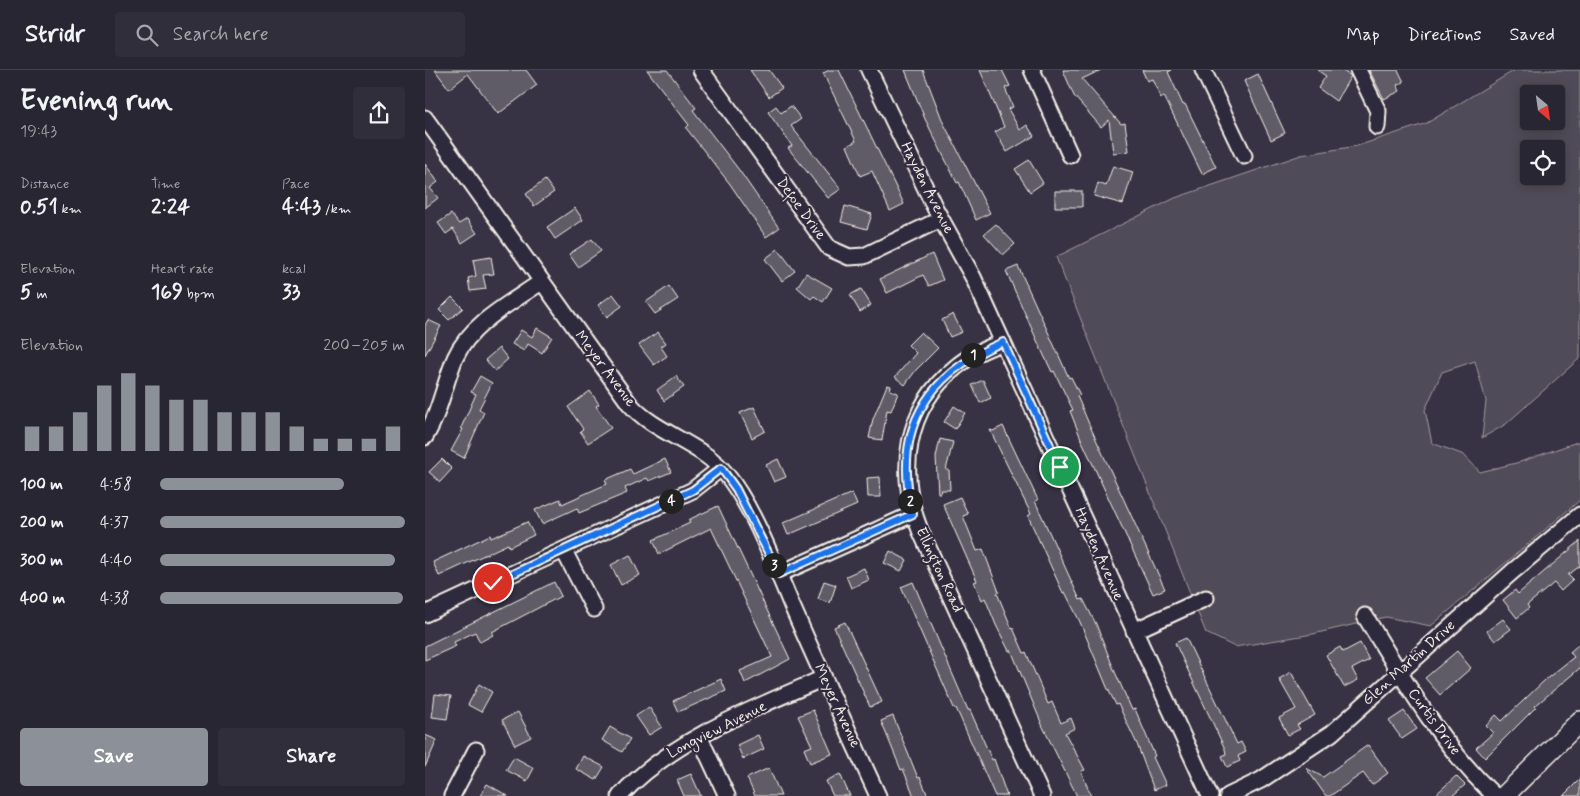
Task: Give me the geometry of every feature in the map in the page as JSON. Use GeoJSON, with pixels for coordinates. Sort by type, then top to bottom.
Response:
{"type":"FeatureCollection","features":[{"type":"Feature","properties":{"kind":"main road"},"geometry":{"type":"LineString","coordinates":[[1504,796],[1580,721]]}},
{"type":"Feature","properties":{"kind":"street","name":"Defoe Drive"},"geometry":{"type":"LineString","coordinates":[[701,70],[829,248],[849,257],[864,256],[941,219]]}},
{"type":"Feature","properties":{"kind":"street","name":"Hayden Avenue"},"geometry":{"type":"LineString","coordinates":[[869,70],[941,219],[973,277],[1210,796]]}},
{"type":"Feature","properties":{"kind":"street"},"geometry":{"type":"LineString","coordinates":[[1032,70],[1070,155]]}},
{"type":"Feature","properties":{"kind":"street"},"geometry":{"type":"LineString","coordinates":[[1203,70],[1244,156]]}},
{"type":"Feature","properties":{"kind":"street"},"geometry":{"type":"LineString","coordinates":[[1358,70],[1378,112],[1377,127]]}},
{"type":"Feature","properties":{"kind":"street","name":"Meyer Avenue"},"geometry":{"type":"LineString","coordinates":[[425,118],[541,282],[637,413],[701,452],[721,468],[736,489],[779,574],[878,796]]}},
{"type":"Feature","properties":{"kind":"street"},"geometry":{"type":"LineString","coordinates":[[425,437],[441,405],[456,356],[466,340],[500,310],[541,282]]}},
{"type":"Feature","properties":{"kind":"street","name":"Ellington Road"},"geometry":{"type":"LineString","coordinates":[[1003,342],[976,353],[956,366],[939,383],[918,415],[909,443],[907,461],[908,488],[913,514],[1042,796]]}},
{"type":"Feature","properties":{"kind":"street"},"geometry":{"type":"LineString","coordinates":[[425,614],[693,490],[721,468]]}},
{"type":"Feature","properties":{"kind":"street"},"geometry":{"type":"LineString","coordinates":[[779,574],[913,514]]}},
{"type":"Feature","properties":{"kind":"street","name":"Glen Martin Drive"},"geometry":{"type":"LineString","coordinates":[[1228,796],[1261,780],[1332,733],[1511,572],[1580,515]]}},
{"type":"Feature","properties":{"kind":"street"},"geometry":{"type":"LineString","coordinates":[[564,551],[594,609]]}},
{"type":"Feature","properties":{"kind":"street"},"geometry":{"type":"LineString","coordinates":[[1134,631],[1206,598]]}},
{"type":"Feature","properties":{"kind":"street","name":"Curtis Drive"},"geometry":{"type":"LineString","coordinates":[[1365,616],[1399,671],[1456,753],[1495,796]]}},
{"type":"Feature","properties":{"kind":"street","name":"Longview Avenue"},"geometry":{"type":"LineString","coordinates":[[620,796],[659,760],[699,736],[824,678]]}},
{"type":"Feature","properties":{"kind":"street"},"geometry":{"type":"LineString","coordinates":[[699,736],[727,796]]}},
{"type":"Feature","properties":{"kind":"street"},"geometry":{"type":"LineString","coordinates":[[452,796],[476,750]]}},
{"type":"Feature","properties":{"kind":"shaded area"},"geometry":{"type":"Polygon","coordinates":[[[1515,70],[1580,70],[1580,358],[1506,424],[1482,438],[1486,401],[1475,361],[1442,372],[1425,410],[1432,443],[1464,455],[1480,472],[1520,462],[1580,441],[1580,500],[1431,626],[1386,617],[1313,634],[1235,647],[1206,633],[1056,257],[1175,198],[1301,155],[1357,146],[1427,123],[1515,70]]]}},
{"type":"Feature","properties":{"kind":"building"},"geometry":{"type":"Polygon","coordinates":[[[435,70],[526,70],[537,85],[498,114],[468,74],[449,89],[435,70]]]}},
{"type":"Feature","properties":{"kind":"building"},"geometry":{"type":"Polygon","coordinates":[[[647,70],[667,70],[696,108],[693,110],[739,170],[779,228],[766,237],[730,184],[686,128],[689,125],[647,70]]]}},
{"type":"Feature","properties":{"kind":"building"},"geometry":{"type":"Polygon","coordinates":[[[750,70],[769,70],[782,88],[769,97],[750,70]]]}},
{"type":"Feature","properties":{"kind":"building"},"geometry":{"type":"Polygon","coordinates":[[[830,70],[839,70],[904,204],[890,211],[872,171],[860,176],[847,146],[856,141],[823,73],[830,70]]]}},
{"type":"Feature","properties":{"kind":"building"},"geometry":{"type":"Polygon","coordinates":[[[905,70],[923,70],[943,122],[990,213],[976,220],[959,182],[957,183],[925,119],[905,70]]]}},
{"type":"Feature","properties":{"kind":"building"},"geometry":{"type":"Polygon","coordinates":[[[980,70],[1002,70],[1010,86],[1005,88],[1013,107],[1008,109],[1020,130],[1027,125],[1034,136],[1007,152],[995,132],[1004,127],[980,70]]]}},
{"type":"Feature","properties":{"kind":"building"},"geometry":{"type":"Polygon","coordinates":[[[1063,70],[1101,70],[1082,79],[1121,124],[1125,123],[1129,151],[1113,153],[1109,120],[1101,127],[1074,96],[1063,70]]]}},
{"type":"Feature","properties":{"kind":"building"},"geometry":{"type":"Polygon","coordinates":[[[1142,70],[1172,70],[1168,72],[1216,167],[1202,174],[1164,96],[1161,98],[1152,79],[1147,81],[1142,70]]]}},
{"type":"Feature","properties":{"kind":"building"},"geometry":{"type":"Polygon","coordinates":[[[1317,70],[1341,70],[1351,76],[1336,101],[1318,88],[1326,76],[1317,70]]]}},
{"type":"Feature","properties":{"kind":"building"},"geometry":{"type":"Polygon","coordinates":[[[1369,70],[1398,70],[1404,82],[1397,85],[1400,91],[1384,99],[1369,70]]]}},
{"type":"Feature","properties":{"kind":"building"},"geometry":{"type":"Polygon","coordinates":[[[1258,74],[1285,133],[1271,140],[1244,81],[1258,74]]]}},
{"type":"Feature","properties":{"kind":"building"},"geometry":{"type":"Polygon","coordinates":[[[776,106],[781,113],[791,106],[801,119],[791,126],[841,189],[828,198],[788,148],[792,146],[768,112],[776,106]]]}},
{"type":"Feature","properties":{"kind":"building"},"geometry":{"type":"Polygon","coordinates":[[[1029,160],[1043,183],[1030,192],[1015,169],[1029,160]]]}},
{"type":"Feature","properties":{"kind":"building"},"geometry":{"type":"Polygon","coordinates":[[[425,164],[438,182],[430,188],[438,198],[425,208],[425,164]]]}},
{"type":"Feature","properties":{"kind":"building"},"geometry":{"type":"Polygon","coordinates":[[[1113,166],[1133,172],[1123,204],[1094,196],[1098,183],[1106,186],[1113,166]]]}},
{"type":"Feature","properties":{"kind":"building"},"geometry":{"type":"Polygon","coordinates":[[[545,180],[554,192],[534,206],[526,194],[545,180]]]}},
{"type":"Feature","properties":{"kind":"building"},"geometry":{"type":"Polygon","coordinates":[[[1055,191],[1082,191],[1082,207],[1055,207],[1055,191]]]}},
{"type":"Feature","properties":{"kind":"building"},"geometry":{"type":"Polygon","coordinates":[[[845,206],[872,214],[867,229],[841,222],[845,206]]]}},
{"type":"Feature","properties":{"kind":"building"},"geometry":{"type":"Polygon","coordinates":[[[575,208],[583,220],[555,239],[547,227],[575,208]]]}},
{"type":"Feature","properties":{"kind":"building"},"geometry":{"type":"Polygon","coordinates":[[[451,214],[459,224],[467,219],[477,233],[462,243],[453,229],[446,234],[438,223],[451,214]]]}},
{"type":"Feature","properties":{"kind":"building"},"geometry":{"type":"Polygon","coordinates":[[[996,224],[1015,244],[1003,255],[984,234],[996,224]]]}},
{"type":"Feature","properties":{"kind":"building"},"geometry":{"type":"Polygon","coordinates":[[[592,239],[601,251],[578,267],[569,254],[592,239]]]}},
{"type":"Feature","properties":{"kind":"building"},"geometry":{"type":"Polygon","coordinates":[[[778,249],[795,271],[782,281],[765,259],[778,249]]]}},
{"type":"Feature","properties":{"kind":"building"},"geometry":{"type":"Polygon","coordinates":[[[932,254],[943,280],[929,286],[923,275],[887,293],[880,279],[932,254]]]}},
{"type":"Feature","properties":{"kind":"building"},"geometry":{"type":"Polygon","coordinates":[[[491,257],[494,274],[483,275],[486,289],[470,291],[468,278],[476,276],[473,260],[491,257]]]}},
{"type":"Feature","properties":{"kind":"building"},"geometry":{"type":"Polygon","coordinates":[[[1018,266],[1069,378],[1071,377],[1080,395],[1077,396],[1089,424],[1165,589],[1153,594],[1082,441],[1070,411],[1073,410],[1054,371],[1052,372],[1006,271],[1018,266]]]}},
{"type":"Feature","properties":{"kind":"building"},"geometry":{"type":"Polygon","coordinates":[[[806,273],[832,288],[823,302],[814,296],[811,299],[797,287],[806,273]]]}},
{"type":"Feature","properties":{"kind":"building"},"geometry":{"type":"Polygon","coordinates":[[[669,286],[678,299],[655,314],[646,302],[669,286]]]}},
{"type":"Feature","properties":{"kind":"building"},"geometry":{"type":"Polygon","coordinates":[[[861,289],[871,305],[860,312],[850,295],[861,289]]]}},
{"type":"Feature","properties":{"kind":"building"},"geometry":{"type":"Polygon","coordinates":[[[613,294],[622,306],[607,317],[598,305],[613,294]]]}},
{"type":"Feature","properties":{"kind":"building"},"geometry":{"type":"Polygon","coordinates":[[[452,297],[463,308],[449,320],[439,310],[452,297]]]}},
{"type":"Feature","properties":{"kind":"building"},"geometry":{"type":"Polygon","coordinates":[[[953,314],[962,332],[950,337],[942,320],[953,314]]]}},
{"type":"Feature","properties":{"kind":"building"},"geometry":{"type":"Polygon","coordinates":[[[428,320],[441,326],[425,355],[425,325],[428,320]]]}},
{"type":"Feature","properties":{"kind":"building"},"geometry":{"type":"Polygon","coordinates":[[[537,328],[552,337],[542,353],[528,344],[524,351],[512,344],[521,330],[532,337],[537,328]]]}},
{"type":"Feature","properties":{"kind":"building"},"geometry":{"type":"Polygon","coordinates":[[[658,332],[666,343],[661,347],[667,356],[654,365],[639,345],[658,332]]]}},
{"type":"Feature","properties":{"kind":"building"},"geometry":{"type":"Polygon","coordinates":[[[921,332],[938,348],[916,370],[905,385],[895,377],[916,353],[908,345],[921,332]]]}},
{"type":"Feature","properties":{"kind":"building"},"geometry":{"type":"Polygon","coordinates":[[[499,348],[508,359],[495,371],[485,360],[499,348]]]}},
{"type":"Feature","properties":{"kind":"building"},"geometry":{"type":"Polygon","coordinates":[[[480,376],[492,383],[479,409],[484,412],[464,458],[451,451],[463,429],[461,428],[476,394],[471,392],[480,376]]]}},
{"type":"Feature","properties":{"kind":"building"},"geometry":{"type":"Polygon","coordinates":[[[676,376],[684,387],[664,401],[657,390],[676,376]]]}},
{"type":"Feature","properties":{"kind":"building"},"geometry":{"type":"Polygon","coordinates":[[[983,380],[991,398],[980,403],[972,385],[983,380]]]}},
{"type":"Feature","properties":{"kind":"building"},"geometry":{"type":"Polygon","coordinates":[[[887,385],[891,386],[890,390],[898,393],[891,411],[887,410],[882,440],[869,438],[873,419],[887,385]]]}},
{"type":"Feature","properties":{"kind":"building"},"geometry":{"type":"Polygon","coordinates":[[[590,391],[599,404],[596,406],[611,428],[588,443],[580,431],[583,429],[568,407],[590,391]]]}},
{"type":"Feature","properties":{"kind":"building"},"geometry":{"type":"Polygon","coordinates":[[[954,406],[965,413],[955,429],[944,422],[954,406]]]}},
{"type":"Feature","properties":{"kind":"building"},"geometry":{"type":"Polygon","coordinates":[[[754,407],[765,431],[752,438],[740,413],[754,407]]]}},
{"type":"Feature","properties":{"kind":"building"},"geometry":{"type":"Polygon","coordinates":[[[1003,426],[1038,500],[1035,501],[1080,600],[1083,599],[1096,624],[1132,710],[1135,709],[1166,785],[1154,790],[1137,744],[1118,704],[1116,705],[1107,687],[1080,622],[1065,592],[1063,593],[1028,516],[1031,514],[990,430],[993,431],[1003,426]]]}},
{"type":"Feature","properties":{"kind":"building"},"geometry":{"type":"Polygon","coordinates":[[[940,439],[953,442],[946,470],[949,470],[950,490],[941,490],[938,493],[936,457],[940,439]]]}},
{"type":"Feature","properties":{"kind":"building"},"geometry":{"type":"Polygon","coordinates":[[[442,459],[452,469],[440,482],[429,472],[442,459]]]}},
{"type":"Feature","properties":{"kind":"building"},"geometry":{"type":"Polygon","coordinates":[[[665,459],[671,472],[649,481],[647,478],[625,488],[627,493],[579,513],[577,508],[542,524],[535,510],[560,499],[562,504],[607,484],[605,480],[630,469],[633,474],[665,459]]]}},
{"type":"Feature","properties":{"kind":"building"},"geometry":{"type":"Polygon","coordinates":[[[778,459],[786,477],[774,482],[766,465],[778,459]]]}},
{"type":"Feature","properties":{"kind":"building"},"geometry":{"type":"Polygon","coordinates":[[[880,477],[881,497],[868,497],[867,478],[880,477]]]}},
{"type":"Feature","properties":{"kind":"building"},"geometry":{"type":"Polygon","coordinates":[[[852,493],[857,505],[788,535],[783,523],[852,493]]]}},
{"type":"Feature","properties":{"kind":"building"},"geometry":{"type":"Polygon","coordinates":[[[960,497],[968,514],[963,516],[977,551],[983,549],[999,592],[997,593],[1012,629],[1024,653],[1026,652],[1048,704],[1052,702],[1061,723],[1071,718],[1075,728],[1065,733],[1085,770],[1081,771],[1091,796],[1077,796],[1043,727],[1011,650],[1009,651],[985,598],[982,600],[974,582],[977,581],[943,504],[960,497]]]}},
{"type":"Feature","properties":{"kind":"building"},"geometry":{"type":"Polygon","coordinates":[[[718,506],[790,659],[745,683],[740,671],[772,657],[711,528],[659,554],[653,540],[690,523],[688,520],[718,506]]]}},
{"type":"Feature","properties":{"kind":"building"},"geometry":{"type":"Polygon","coordinates":[[[527,522],[534,535],[509,547],[508,544],[439,576],[433,562],[490,535],[491,538],[527,522]]]}},
{"type":"Feature","properties":{"kind":"building"},"geometry":{"type":"Polygon","coordinates":[[[1580,541],[1580,566],[1568,575],[1573,580],[1561,591],[1554,583],[1527,605],[1529,608],[1517,618],[1503,600],[1515,590],[1518,594],[1580,541]]]}},
{"type":"Feature","properties":{"kind":"building"},"geometry":{"type":"Polygon","coordinates":[[[890,551],[907,560],[901,571],[884,563],[890,551]]]}},
{"type":"Feature","properties":{"kind":"building"},"geometry":{"type":"Polygon","coordinates":[[[630,555],[640,575],[621,585],[611,565],[630,555]]]}},
{"type":"Feature","properties":{"kind":"building"},"geometry":{"type":"Polygon","coordinates":[[[864,568],[869,580],[851,588],[846,576],[864,568]]]}},
{"type":"Feature","properties":{"kind":"building"},"geometry":{"type":"Polygon","coordinates":[[[824,581],[836,585],[830,603],[818,599],[824,581]]]}},
{"type":"Feature","properties":{"kind":"building"},"geometry":{"type":"Polygon","coordinates":[[[554,582],[561,596],[492,632],[493,635],[480,642],[475,632],[454,642],[456,646],[425,660],[425,646],[554,582]]]}},
{"type":"Feature","properties":{"kind":"building"},"geometry":{"type":"Polygon","coordinates":[[[913,582],[968,710],[970,710],[992,760],[994,759],[1007,796],[995,796],[956,708],[954,708],[901,587],[913,582]]]}},
{"type":"Feature","properties":{"kind":"building"},"geometry":{"type":"Polygon","coordinates":[[[1503,619],[1511,629],[1495,641],[1487,631],[1503,619]]]}},
{"type":"Feature","properties":{"kind":"building"},"geometry":{"type":"Polygon","coordinates":[[[845,622],[882,702],[870,707],[834,627],[845,622]]]}},
{"type":"Feature","properties":{"kind":"building"},"geometry":{"type":"Polygon","coordinates":[[[1186,638],[1237,744],[1241,742],[1246,752],[1238,756],[1240,761],[1227,767],[1222,756],[1226,754],[1225,749],[1175,643],[1186,638]]]}},
{"type":"Feature","properties":{"kind":"building"},"geometry":{"type":"Polygon","coordinates":[[[1360,643],[1369,660],[1352,669],[1358,680],[1344,687],[1326,655],[1340,647],[1343,652],[1360,643]]]}},
{"type":"Feature","properties":{"kind":"building"},"geometry":{"type":"Polygon","coordinates":[[[1580,643],[1580,668],[1535,706],[1485,758],[1476,748],[1493,733],[1486,726],[1496,715],[1502,721],[1545,680],[1574,657],[1570,652],[1580,643]]]}},
{"type":"Feature","properties":{"kind":"building"},"geometry":{"type":"Polygon","coordinates":[[[1457,651],[1471,668],[1440,695],[1425,678],[1457,651]]]}},
{"type":"Feature","properties":{"kind":"building"},"geometry":{"type":"Polygon","coordinates":[[[1291,672],[1315,715],[1297,725],[1300,729],[1288,735],[1279,718],[1296,709],[1279,679],[1291,672]]]}},
{"type":"Feature","properties":{"kind":"building"},"geometry":{"type":"Polygon","coordinates":[[[721,679],[726,691],[678,712],[673,701],[721,679]]]}},
{"type":"Feature","properties":{"kind":"building"},"geometry":{"type":"Polygon","coordinates":[[[479,684],[492,692],[481,712],[468,705],[479,684]]]}},
{"type":"Feature","properties":{"kind":"building"},"geometry":{"type":"Polygon","coordinates":[[[435,694],[451,696],[447,719],[432,717],[435,694]]]}},
{"type":"Feature","properties":{"kind":"building"},"geometry":{"type":"Polygon","coordinates":[[[649,707],[662,727],[649,735],[636,716],[649,707]]]}},
{"type":"Feature","properties":{"kind":"building"},"geometry":{"type":"Polygon","coordinates":[[[813,710],[832,754],[810,763],[804,749],[812,746],[798,716],[813,710]]]}},
{"type":"Feature","properties":{"kind":"building"},"geometry":{"type":"Polygon","coordinates":[[[1404,711],[1417,729],[1402,739],[1389,721],[1404,711]]]}},
{"type":"Feature","properties":{"kind":"building"},"geometry":{"type":"Polygon","coordinates":[[[518,712],[531,737],[515,745],[502,720],[518,712]]]}},
{"type":"Feature","properties":{"kind":"building"},"geometry":{"type":"Polygon","coordinates":[[[893,716],[918,778],[920,777],[928,796],[914,796],[903,769],[901,770],[881,721],[893,716]]]}},
{"type":"Feature","properties":{"kind":"building"},"geometry":{"type":"Polygon","coordinates":[[[610,727],[630,739],[622,752],[602,740],[610,727]]]}},
{"type":"Feature","properties":{"kind":"building"},"geometry":{"type":"Polygon","coordinates":[[[425,735],[437,740],[425,767],[425,735]]]}},
{"type":"Feature","properties":{"kind":"building"},"geometry":{"type":"Polygon","coordinates":[[[758,735],[764,749],[743,759],[737,745],[758,735]]]}},
{"type":"Feature","properties":{"kind":"building"},"geometry":{"type":"Polygon","coordinates":[[[1368,745],[1388,773],[1372,785],[1363,773],[1330,796],[1326,796],[1306,768],[1323,777],[1368,745]]]}},
{"type":"Feature","properties":{"kind":"building"},"geometry":{"type":"Polygon","coordinates":[[[583,756],[604,767],[596,780],[576,769],[583,756]]]}},
{"type":"Feature","properties":{"kind":"building"},"geometry":{"type":"Polygon","coordinates":[[[514,757],[534,768],[527,781],[506,770],[514,757]]]}},
{"type":"Feature","properties":{"kind":"building"},"geometry":{"type":"Polygon","coordinates":[[[769,768],[781,796],[755,796],[747,778],[769,768]]]}},
{"type":"Feature","properties":{"kind":"building"},"geometry":{"type":"Polygon","coordinates":[[[691,774],[701,796],[684,796],[677,780],[691,774]]]}},
{"type":"Feature","properties":{"kind":"building"},"geometry":{"type":"Polygon","coordinates":[[[840,774],[850,796],[833,796],[826,781],[840,774]]]}},
{"type":"Feature","properties":{"kind":"building"},"geometry":{"type":"Polygon","coordinates":[[[1456,776],[1465,785],[1452,796],[1434,796],[1456,776]]]}},
{"type":"Feature","properties":{"kind":"building"},"geometry":{"type":"Polygon","coordinates":[[[1580,779],[1580,796],[1563,796],[1580,779]]]}},
{"type":"Feature","properties":{"kind":"building"},"geometry":{"type":"Polygon","coordinates":[[[487,784],[508,796],[480,796],[487,784]]]}},
{"type":"Feature","properties":{"kind":"route"},"geometry":{"type":"LineString","coordinates":[[493,583],[693,490],[721,468],[736,489],[779,574],[913,514],[907,480],[907,461],[909,443],[918,415],[939,383],[956,366],[976,353],[1003,342],[1060,467]]}}]}
